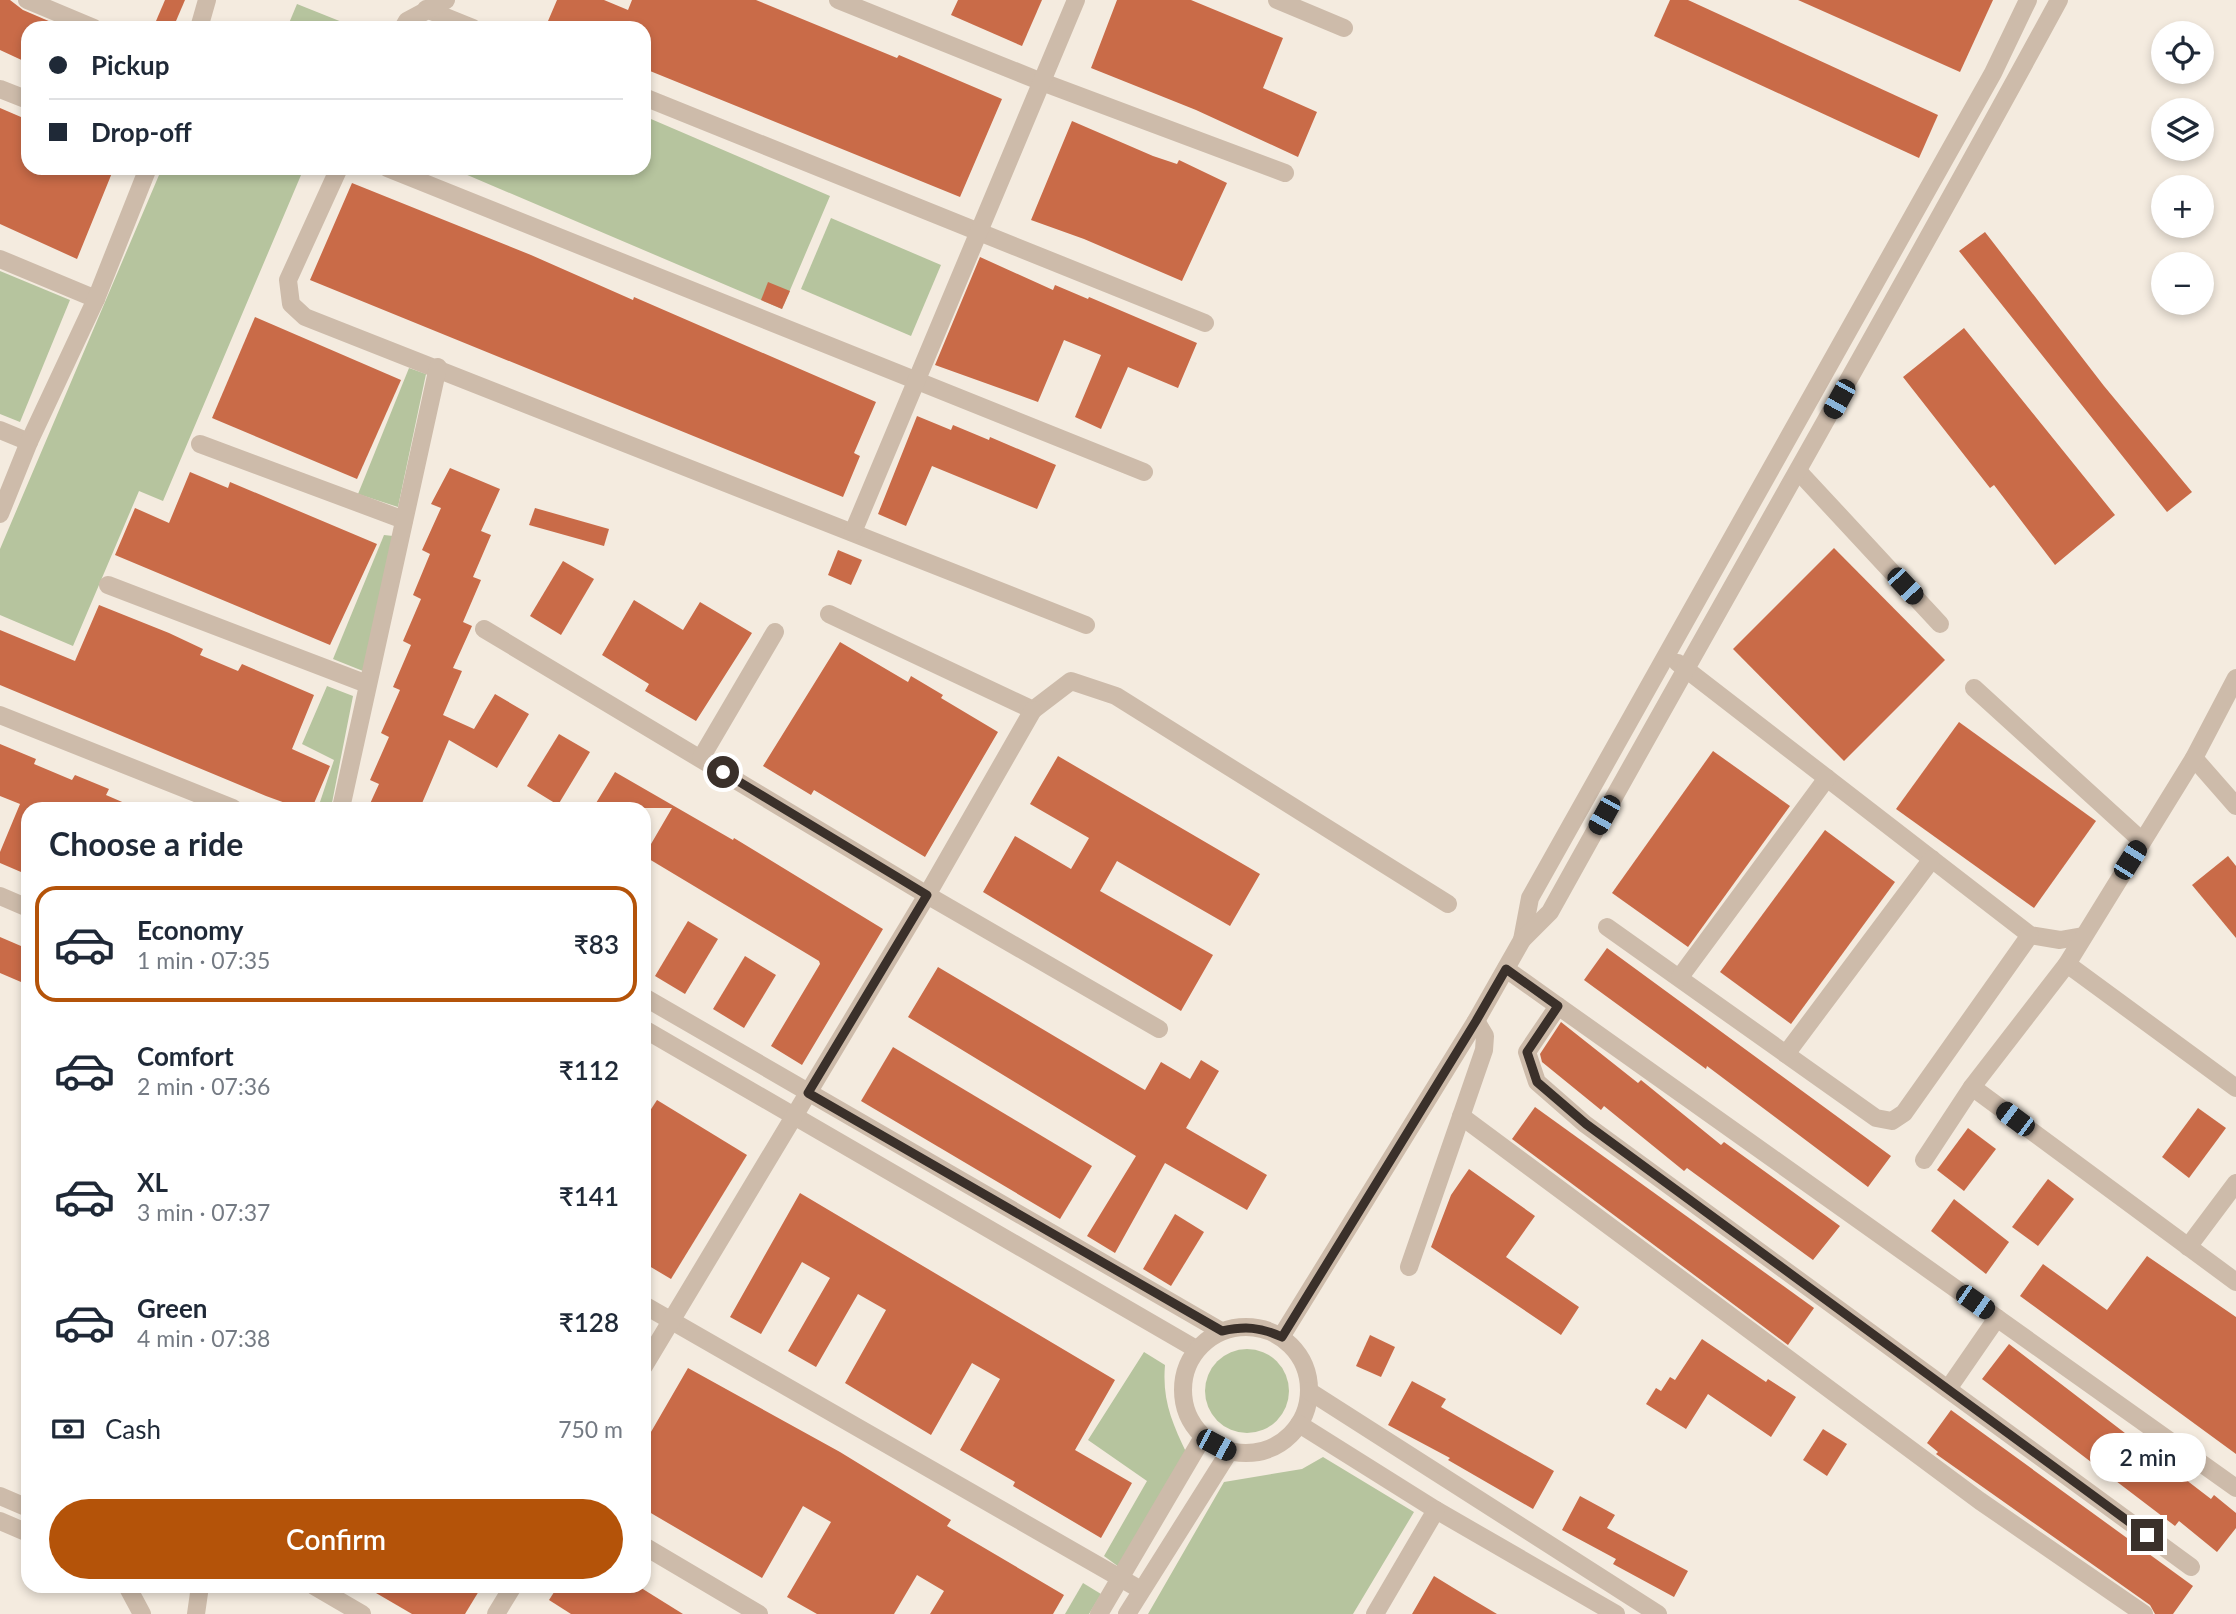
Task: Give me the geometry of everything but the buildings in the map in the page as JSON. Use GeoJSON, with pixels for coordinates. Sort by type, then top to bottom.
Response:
{"type":"FeatureCollection","features":[{"type":"Feature","properties":{"kind":"street"},"geometry":{"type":"LineString","coordinates":[[27,0],[77,21]]}},
{"type":"Feature","properties":{"kind":"street"},"geometry":{"type":"LineString","coordinates":[[201,21],[207,0]]}},
{"type":"Feature","properties":{"kind":"street"},"geometry":{"type":"LineString","coordinates":[[407,21],[446,0]]}},
{"type":"Feature","properties":{"kind":"street"},"geometry":{"type":"LineString","coordinates":[[838,0],[1042,82],[1285,173]]}},
{"type":"Feature","properties":{"kind":"street"},"geometry":{"type":"LineString","coordinates":[[853,532],[1076,0]]}},
{"type":"Feature","properties":{"kind":"street"},"geometry":{"type":"LineString","coordinates":[[1277,0],[1344,28]]}},
{"type":"Feature","properties":{"kind":"street"},"geometry":{"type":"LineString","coordinates":[[1522,940],[1530,898],[1993,74],[2028,0]]}},
{"type":"Feature","properties":{"kind":"street"},"geometry":{"type":"LineString","coordinates":[[1282,1337],[1476,1021],[1522,940],[1550,912],[1685,668],[1799,472],[2059,0]]}},
{"type":"Feature","properties":{"kind":"street"},"geometry":{"type":"LineString","coordinates":[[426,9],[456,21]]}},
{"type":"Feature","properties":{"kind":"street"},"geometry":{"type":"LineString","coordinates":[[1993,74],[2014,84]]}},
{"type":"Feature","properties":{"kind":"street"},"geometry":{"type":"LineString","coordinates":[[0,89],[21,97]]}},
{"type":"Feature","properties":{"kind":"street"},"geometry":{"type":"LineString","coordinates":[[651,100],[1205,323]]}},
{"type":"Feature","properties":{"kind":"street"},"geometry":{"type":"LineString","coordinates":[[0,514],[29,442],[96,299],[145,175]]}},
{"type":"Feature","properties":{"kind":"street"},"geometry":{"type":"LineString","coordinates":[[336,175],[288,280],[291,304],[305,317],[438,367],[1086,625]]}},
{"type":"Feature","properties":{"kind":"street"},"geometry":{"type":"LineString","coordinates":[[404,175],[1144,472]]}},
{"type":"Feature","properties":{"kind":"street"},"geometry":{"type":"LineString","coordinates":[[0,259],[96,299]]}},
{"type":"Feature","properties":{"kind":"street"},"geometry":{"type":"LineString","coordinates":[[342,802],[438,367]]}},
{"type":"Feature","properties":{"kind":"street"},"geometry":{"type":"LineString","coordinates":[[0,430],[29,442]]}},
{"type":"Feature","properties":{"kind":"street"},"geometry":{"type":"LineString","coordinates":[[200,444],[404,520]]}},
{"type":"Feature","properties":{"kind":"street"},"geometry":{"type":"LineString","coordinates":[[1799,472],[1940,624]]}},
{"type":"Feature","properties":{"kind":"street"},"geometry":{"type":"LineString","coordinates":[[108,585],[367,684]]}},
{"type":"Feature","properties":{"kind":"street"},"geometry":{"type":"LineString","coordinates":[[829,614],[1033,710]]}},
{"type":"Feature","properties":{"kind":"street"},"geometry":{"type":"LineString","coordinates":[[484,629],[927,895],[1159,1029]]}},
{"type":"Feature","properties":{"kind":"street"},"geometry":{"type":"LineString","coordinates":[[701,758],[775,632]]}},
{"type":"Feature","properties":{"kind":"street"},"geometry":{"type":"LineString","coordinates":[[1667,654],[2030,935],[2060,940],[2083,936]]}},
{"type":"Feature","properties":{"kind":"street"},"geometry":{"type":"LineString","coordinates":[[1924,1160],[1972,1087],[2067,964],[2194,758],[2236,678]]}},
{"type":"Feature","properties":{"kind":"street"},"geometry":{"type":"LineString","coordinates":[[651,1354],[927,895],[1033,710],[1071,681],[1116,696],[1448,904]]}},
{"type":"Feature","properties":{"kind":"street"},"geometry":{"type":"LineString","coordinates":[[1974,688],[2142,841]]}},
{"type":"Feature","properties":{"kind":"street"},"geometry":{"type":"LineString","coordinates":[[0,715],[218,802]]}},
{"type":"Feature","properties":{"kind":"street"},"geometry":{"type":"LineString","coordinates":[[2194,758],[2236,806]]}},
{"type":"Feature","properties":{"kind":"street"},"geometry":{"type":"LineString","coordinates":[[1680,977],[1827,778]]}},
{"type":"Feature","properties":{"kind":"street"},"geometry":{"type":"LineString","coordinates":[[1786,1054],[1932,859]]}},
{"type":"Feature","properties":{"kind":"street"},"geometry":{"type":"LineString","coordinates":[[0,896],[21,905]]}},
{"type":"Feature","properties":{"kind":"street"},"geometry":{"type":"LineString","coordinates":[[1607,927],[1876,1118],[1892,1121],[1904,1113],[2030,935]]}},
{"type":"Feature","properties":{"kind":"street"},"geometry":{"type":"LineString","coordinates":[[2067,964],[2235,1090]]}},
{"type":"Feature","properties":{"kind":"street"},"geometry":{"type":"LineString","coordinates":[[1506,969],[2236,1488]]}},
{"type":"Feature","properties":{"kind":"street"},"geometry":{"type":"LineString","coordinates":[[651,1001],[1222,1331]]}},
{"type":"Feature","properties":{"kind":"street"},"geometry":{"type":"LineString","coordinates":[[1558,1006],[1527,1052],[1537,1082],[1586,1124],[2191,1567]]}},
{"type":"Feature","properties":{"kind":"street"},"geometry":{"type":"LineString","coordinates":[[1409,1268],[1484,1050],[1485,1036],[1476,1021]]}},
{"type":"Feature","properties":{"kind":"street"},"geometry":{"type":"LineString","coordinates":[[651,1033],[1196,1349]]}},
{"type":"Feature","properties":{"kind":"street"},"geometry":{"type":"LineString","coordinates":[[1972,1087],[2236,1282]]}},
{"type":"Feature","properties":{"kind":"street"},"geometry":{"type":"LineString","coordinates":[[1461,1116],[1980,1501],[2144,1614]]}},
{"type":"Feature","properties":{"kind":"street"},"geometry":{"type":"LineString","coordinates":[[2188,1247],[2236,1183]]}},
{"type":"Feature","properties":{"kind":"street"},"geometry":{"type":"LineString","coordinates":[[651,1309],[1141,1590]]}},
{"type":"Feature","properties":{"kind":"street"},"geometry":{"type":"LineString","coordinates":[[1948,1389],[1997,1318]]}},
{"type":"Feature","properties":{"kind":"street"},"geometry":{"type":"LineString","coordinates":[[1242,1326],[1262,1328],[1282,1337],[1297,1351],[1306,1370],[1310,1391],[1299,1424],[1280,1444],[1255,1453],[1229,1452],[1203,1437],[1185,1411],[1183,1379],[1196,1349],[1222,1331],[1242,1326]]}},
{"type":"Feature","properties":{"kind":"street"},"geometry":{"type":"LineString","coordinates":[[1310,1391],[1658,1614]]}},
{"type":"Feature","properties":{"kind":"street"},"geometry":{"type":"LineString","coordinates":[[1299,1424],[1436,1510],[1616,1614]]}},
{"type":"Feature","properties":{"kind":"street"},"geometry":{"type":"LineString","coordinates":[[1099,1614],[1203,1437]]}},
{"type":"Feature","properties":{"kind":"street"},"geometry":{"type":"LineString","coordinates":[[1127,1614],[1229,1452]]}},
{"type":"Feature","properties":{"kind":"street"},"geometry":{"type":"LineString","coordinates":[[0,1496],[21,1505]]}},
{"type":"Feature","properties":{"kind":"street"},"geometry":{"type":"LineString","coordinates":[[1375,1614],[1436,1510]]}},
{"type":"Feature","properties":{"kind":"street"},"geometry":{"type":"LineString","coordinates":[[0,1521],[21,1529]]}},
{"type":"Feature","properties":{"kind":"street"},"geometry":{"type":"LineString","coordinates":[[651,1550],[760,1614]]}},
{"type":"Feature","properties":{"kind":"street"},"geometry":{"type":"LineString","coordinates":[[131,1593],[142,1614]]}},
{"type":"Feature","properties":{"kind":"street"},"geometry":{"type":"LineString","coordinates":[[197,1614],[199,1593]]}},
{"type":"Feature","properties":{"kind":"street"},"geometry":{"type":"LineString","coordinates":[[326,1593],[362,1614]]}},
{"type":"Feature","properties":{"kind":"street"},"geometry":{"type":"LineString","coordinates":[[496,1614],[509,1593]]}},
{"type":"Feature","properties":{"kind":"green space"},"geometry":{"type":"Polygon","coordinates":[[[297,4],[340,21],[290,21],[297,4]]]}},
{"type":"Feature","properties":{"kind":"green space"},"geometry":{"type":"Polygon","coordinates":[[[651,119],[830,196],[782,309],[467,175],[651,175],[651,119]]]}},
{"type":"Feature","properties":{"kind":"green space"},"geometry":{"type":"Polygon","coordinates":[[[159,175],[301,175],[163,501],[139,491],[73,646],[0,615],[0,549],[159,175]]]}},
{"type":"Feature","properties":{"kind":"green space"},"geometry":{"type":"Polygon","coordinates":[[[831,218],[941,265],[911,336],[801,289],[831,218]]]}},
{"type":"Feature","properties":{"kind":"green space"},"geometry":{"type":"Polygon","coordinates":[[[0,271],[70,300],[20,422],[0,414],[0,271]]]}},
{"type":"Feature","properties":{"kind":"green space"},"geometry":{"type":"Polygon","coordinates":[[[409,368],[426,374],[398,507],[358,494],[409,368]]]}},
{"type":"Feature","properties":{"kind":"green space"},"geometry":{"type":"Polygon","coordinates":[[[384,535],[393,536],[363,671],[333,659],[384,535]]]}},
{"type":"Feature","properties":{"kind":"green space"},"geometry":{"type":"Polygon","coordinates":[[[327,686],[353,696],[332,802],[320,802],[334,760],[302,744],[327,686]]]}},
{"type":"Feature","properties":{"kind":"green space"},"geometry":{"type":"Polygon","coordinates":[[[1247,1349],[1263,1352],[1277,1361],[1286,1375],[1289,1391],[1286,1407],[1277,1421],[1263,1430],[1247,1433],[1231,1430],[1217,1421],[1208,1407],[1205,1391],[1208,1375],[1217,1361],[1231,1352],[1247,1349]]]}},
{"type":"Feature","properties":{"kind":"green space"},"geometry":{"type":"Polygon","coordinates":[[[1144,1352],[1165,1365],[1164,1378],[1169,1411],[1187,1454],[1119,1567],[1104,1556],[1147,1481],[1088,1440],[1144,1352]]]}},
{"type":"Feature","properties":{"kind":"green space"},"geometry":{"type":"Polygon","coordinates":[[[1323,1457],[1414,1512],[1353,1614],[1148,1614],[1224,1482],[1302,1469],[1323,1457]]]}},
{"type":"Feature","properties":{"kind":"green space"},"geometry":{"type":"Polygon","coordinates":[[[1083,1583],[1101,1594],[1089,1614],[1065,1614],[1083,1583]]]}},
{"type":"Feature","properties":{"kind":"route"},"geometry":{"type":"LineString","coordinates":[[723,772],[927,895],[808,1093],[1222,1331],[1242,1326],[1262,1328],[1282,1337],[1506,969],[1558,1006],[1527,1052],[1537,1082],[1586,1124],[2147,1535]]}}]}
